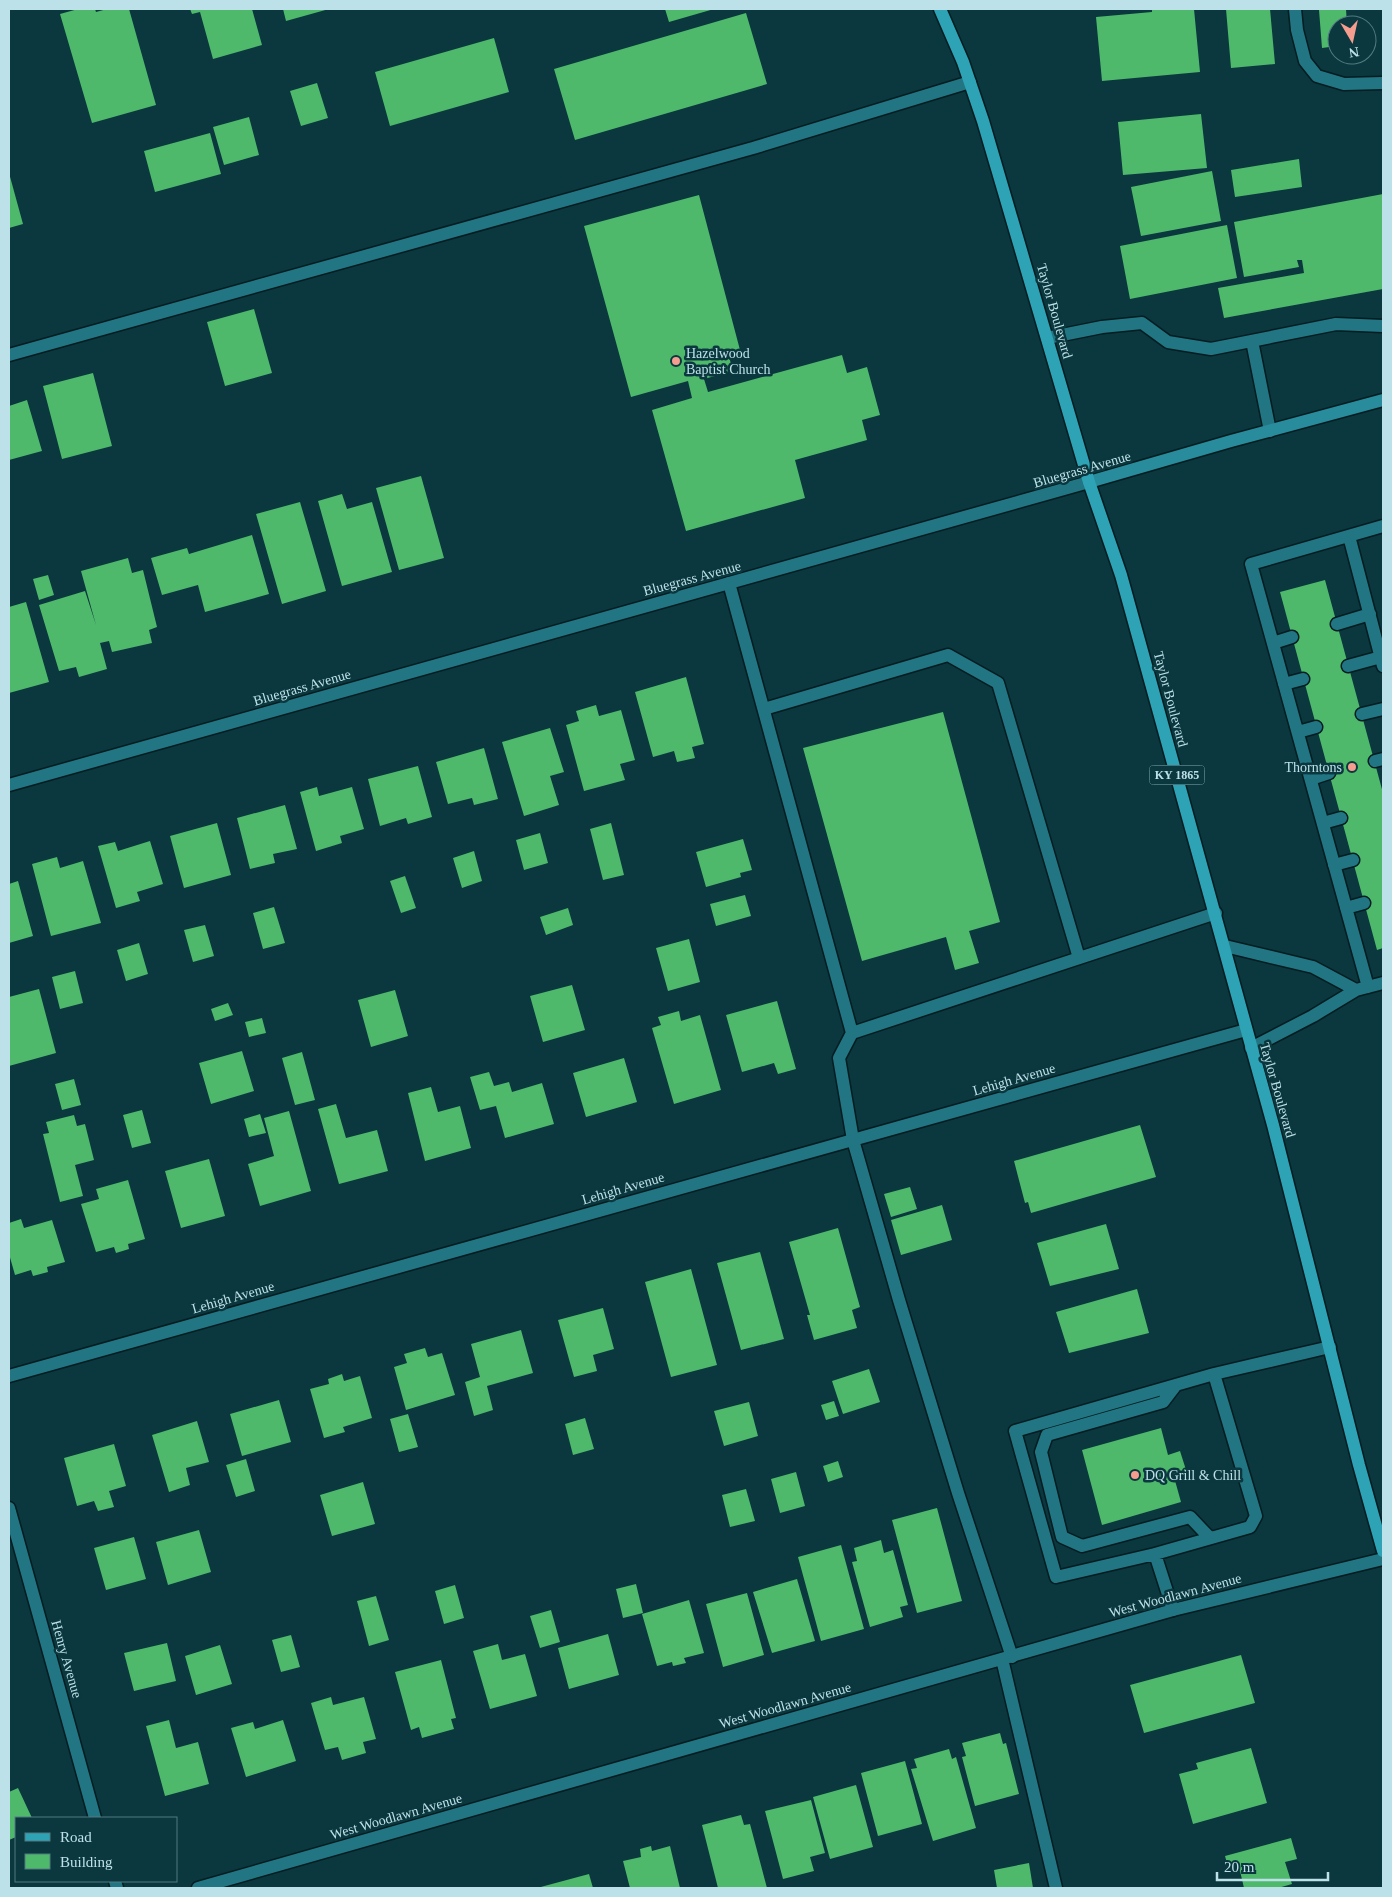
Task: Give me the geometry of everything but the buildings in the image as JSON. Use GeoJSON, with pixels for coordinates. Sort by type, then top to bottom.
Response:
{"type":"FeatureCollection","features":[{"type":"Feature","properties":{"kind":"main road","name":"Taylor Boulevard"},"geometry":{"type":"LineString","coordinates":[[940,9],[963,62],[983,120],[1089,482],[1121,575],[1225,946],[1383,1551]]}},
{"type":"Feature","properties":{"kind":"street"},"geometry":{"type":"LineString","coordinates":[[1295,9],[1297,30],[1305,62],[1317,76],[1344,84],[1383,82]]}},
{"type":"Feature","properties":{"kind":"street"},"geometry":{"type":"LineString","coordinates":[[9,355],[753,148],[970,82]]}},
{"type":"Feature","properties":{"kind":"street"},"geometry":{"type":"LineString","coordinates":[[1047,338],[1102,327],[1142,323],[1168,342],[1211,349],[1336,324],[1383,326]]}},
{"type":"Feature","properties":{"kind":"street"},"geometry":{"type":"LineString","coordinates":[[1252,341],[1270,431]]}},
{"type":"Feature","properties":{"kind":"street","name":"Bluegrass Avenue"},"geometry":{"type":"LineString","coordinates":[[9,785],[1383,400]]}},
{"type":"Feature","properties":{"kind":"street"},"geometry":{"type":"LineString","coordinates":[[1362,989],[1346,908],[1252,564],[1383,526]]}},
{"type":"Feature","properties":{"kind":"street"},"geometry":{"type":"LineString","coordinates":[[1348,666],[1382,662],[1349,536]]}},
{"type":"Feature","properties":{"kind":"street"},"geometry":{"type":"LineString","coordinates":[[730,583],[852,1033],[839,1058],[853,1140],[899,1300],[1007,1658],[1056,1888]]}},
{"type":"Feature","properties":{"kind":"street"},"geometry":{"type":"LineString","coordinates":[[1337,624],[1370,614]]}},
{"type":"Feature","properties":{"kind":"street"},"geometry":{"type":"LineString","coordinates":[[1273,643],[1292,637]]}},
{"type":"Feature","properties":{"kind":"street"},"geometry":{"type":"LineString","coordinates":[[764,709],[948,655],[998,683],[1079,958]]}},
{"type":"Feature","properties":{"kind":"street"},"geometry":{"type":"LineString","coordinates":[[1284,684],[1303,679]]}},
{"type":"Feature","properties":{"kind":"street"},"geometry":{"type":"LineString","coordinates":[[1362,714],[1383,708]]}},
{"type":"Feature","properties":{"kind":"street"},"geometry":{"type":"LineString","coordinates":[[1298,732],[1316,727]]}},
{"type":"Feature","properties":{"kind":"street"},"geometry":{"type":"LineString","coordinates":[[1311,779],[1329,774]]}},
{"type":"Feature","properties":{"kind":"street"},"geometry":{"type":"LineString","coordinates":[[1323,823],[1341,818]]}},
{"type":"Feature","properties":{"kind":"street"},"geometry":{"type":"LineString","coordinates":[[1334,865],[1353,860]]}},
{"type":"Feature","properties":{"kind":"street"},"geometry":{"type":"LineString","coordinates":[[1346,908],[1364,903]]}},
{"type":"Feature","properties":{"kind":"street"},"geometry":{"type":"LineString","coordinates":[[852,1033],[1216,913]]}},
{"type":"Feature","properties":{"kind":"street"},"geometry":{"type":"LineString","coordinates":[[1225,946],[1313,967],[1362,989]]}},
{"type":"Feature","properties":{"kind":"street"},"geometry":{"type":"LineString","coordinates":[[1251,1048],[1362,989],[1383,983]]}},
{"type":"Feature","properties":{"kind":"street","name":"Lehigh Avenue"},"geometry":{"type":"LineString","coordinates":[[9,1376],[1246,1030]]}},
{"type":"Feature","properties":{"kind":"street"},"geometry":{"type":"LineString","coordinates":[[1214,1374],[1256,1516],[1250,1527],[1155,1554],[1056,1577],[1015,1431],[1214,1374],[1330,1347]]}},
{"type":"Feature","properties":{"kind":"street"},"geometry":{"type":"LineString","coordinates":[[1176,1385],[1162,1402],[1047,1435],[1041,1452],[1062,1537],[1082,1546],[1190,1517],[1210,1538]]}},
{"type":"Feature","properties":{"kind":"street","name":"Henry Avenue"},"geometry":{"type":"LineString","coordinates":[[9,1508],[96,1817]]}},
{"type":"Feature","properties":{"kind":"street"},"geometry":{"type":"LineString","coordinates":[[1155,1554],[1173,1610]]}},
{"type":"Feature","properties":{"kind":"street","name":"West Woodlawn Avenue"},"geometry":{"type":"LineString","coordinates":[[198,1888],[1173,1610],[1383,1559]]}},
{"type":"Feature","properties":{"kind":"place","name":"Hazelwood Baptist Church"},"geometry":{"type":"Point","coordinates":[676,361]}},
{"type":"Feature","properties":{"kind":"place","name":"Thorntons"},"geometry":{"type":"Point","coordinates":[1352,767]}},
{"type":"Feature","properties":{"kind":"place","name":"DQ Grill & Chill"},"geometry":{"type":"Point","coordinates":[1135,1475]}}]}
